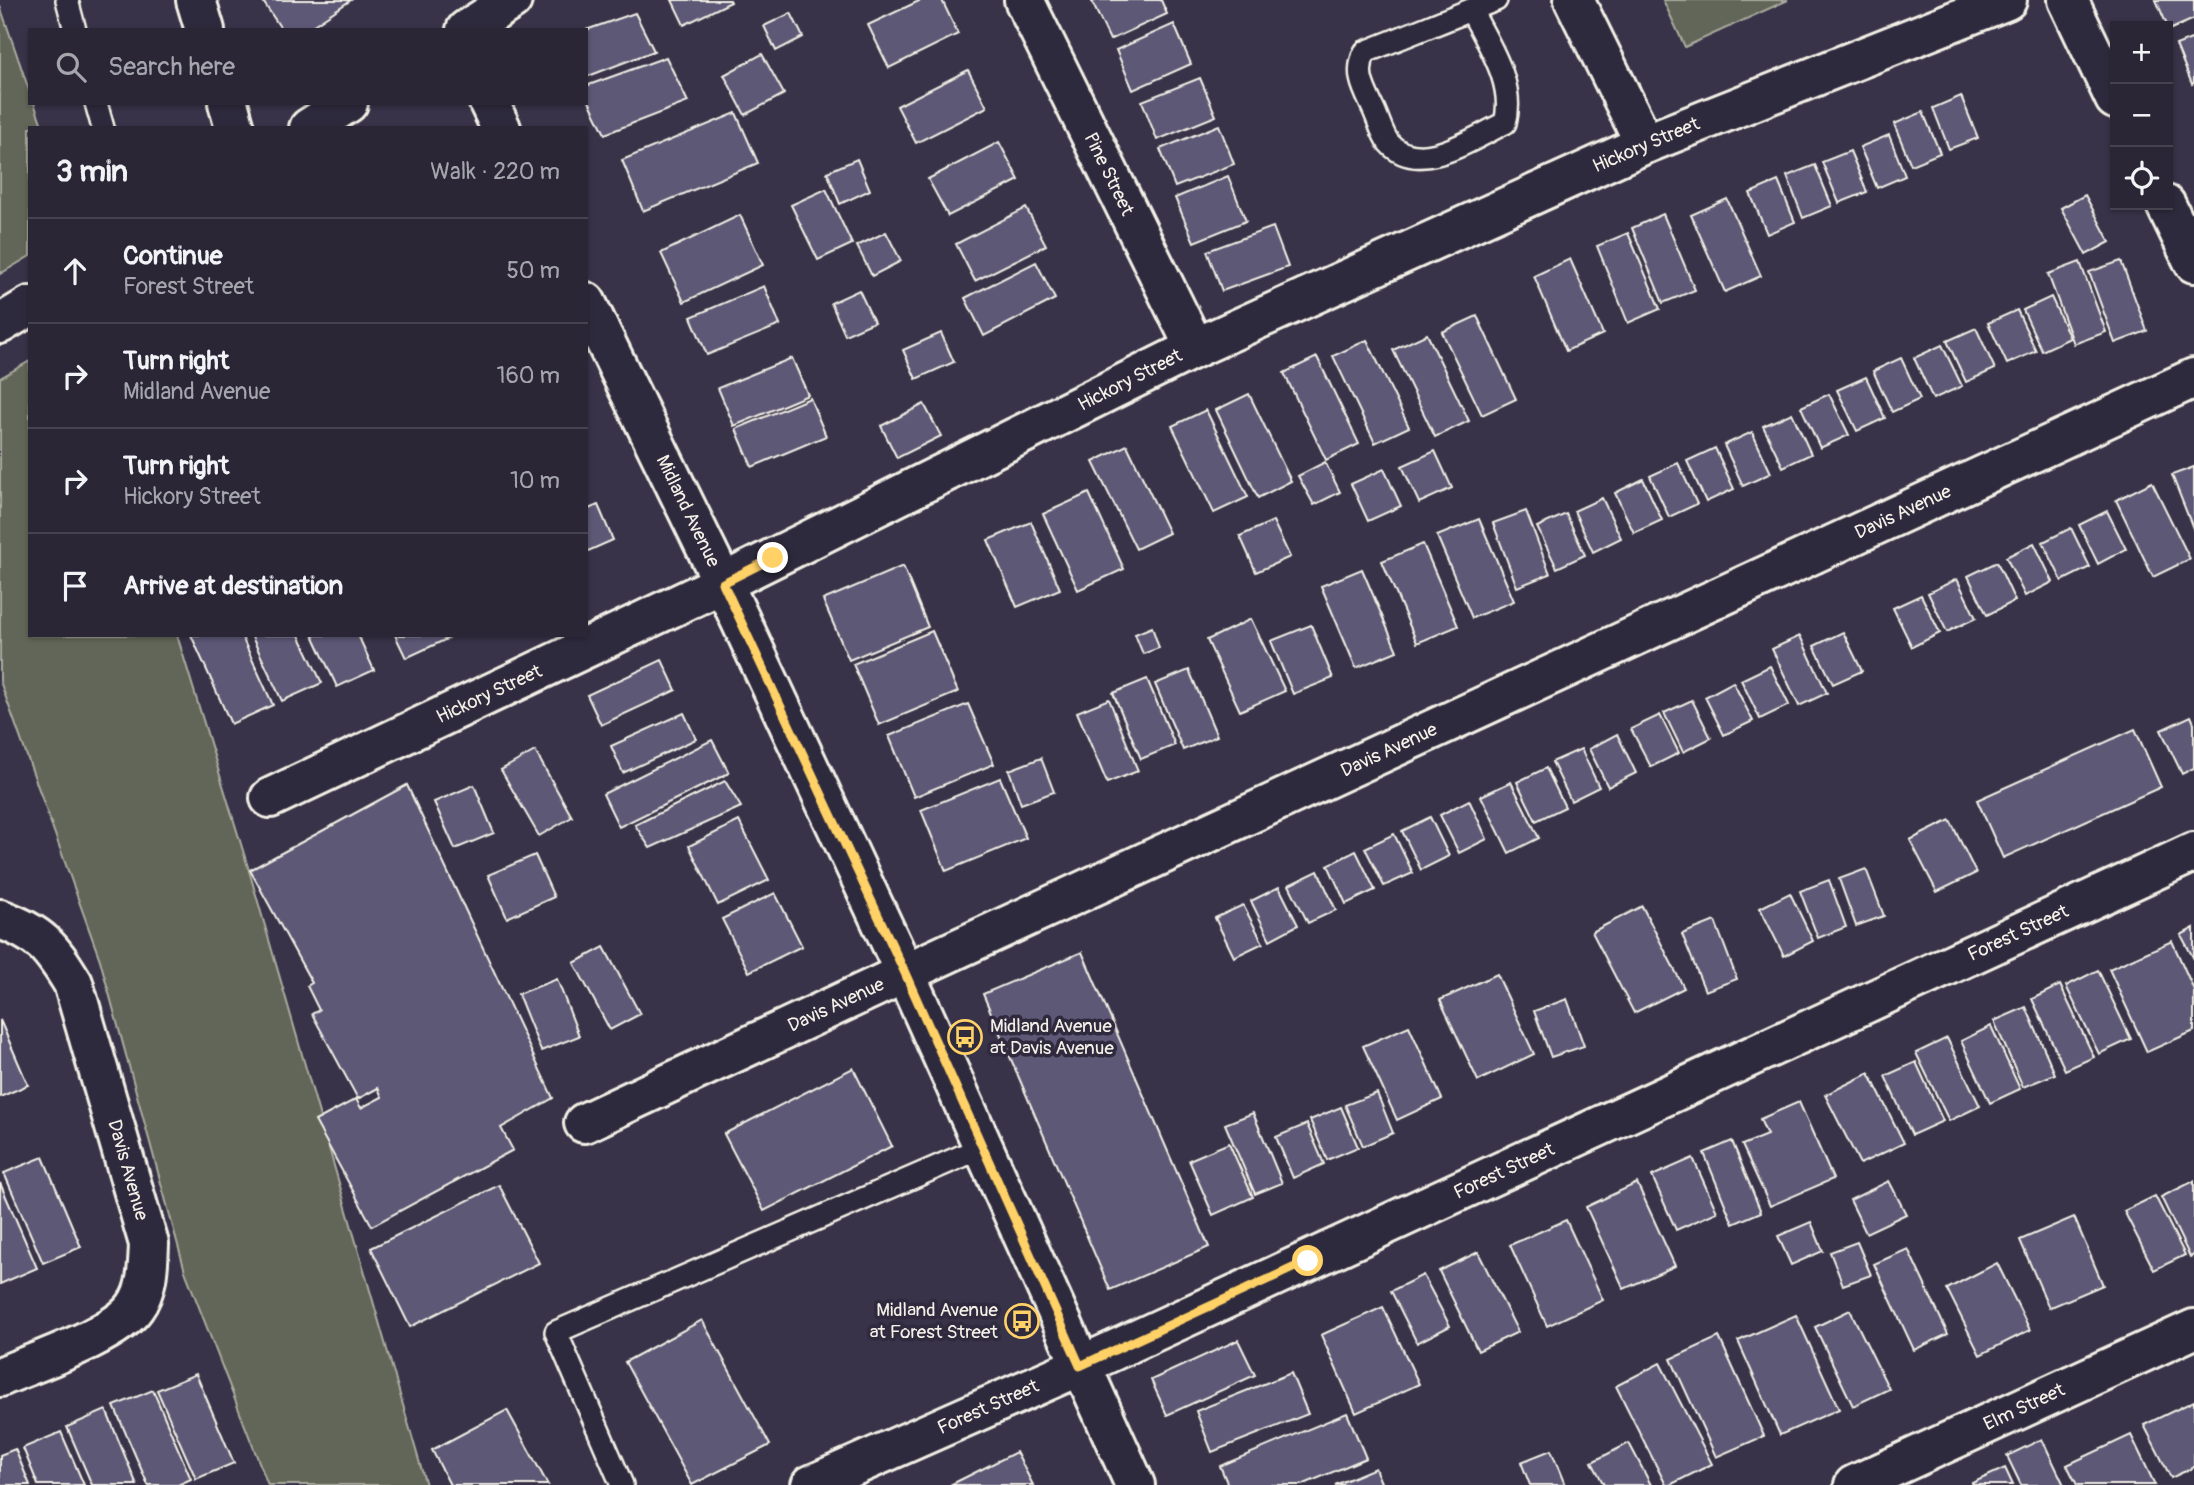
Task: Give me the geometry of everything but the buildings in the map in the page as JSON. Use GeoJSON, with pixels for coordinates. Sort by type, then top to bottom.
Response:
{"type":"FeatureCollection","features":[{"type":"Feature","properties":{"kind":"street"},"geometry":{"type":"LineString","coordinates":[[196,0],[204,28]]}},
{"type":"Feature","properties":{"kind":"street"},"geometry":{"type":"LineString","coordinates":[[469,28],[512,0]]}},
{"type":"Feature","properties":{"kind":"street","name":"Pine Street"},"geometry":{"type":"LineString","coordinates":[[1024,0],[1195,348]]}},
{"type":"Feature","properties":{"kind":"street"},"geometry":{"type":"LineString","coordinates":[[1574,0],[1645,144]]}},
{"type":"Feature","properties":{"kind":"street","name":"Hickory Street"},"geometry":{"type":"LineString","coordinates":[[270,798],[723,583],[1195,348],[1645,144],[2007,0]]}},
{"type":"Feature","properties":{"kind":"street"},"geometry":{"type":"LineString","coordinates":[[2068,0],[2110,88]]}},
{"type":"Feature","properties":{"kind":"street"},"geometry":{"type":"LineString","coordinates":[[229,105],[234,126]]}},
{"type":"Feature","properties":{"kind":"street"},"geometry":{"type":"LineString","coordinates":[[312,126],[345,105]]}},
{"type":"Feature","properties":{"kind":"street"},"geometry":{"type":"LineString","coordinates":[[490,105],[500,126]]}},
{"type":"Feature","properties":{"kind":"street"},"geometry":{"type":"LineString","coordinates":[[2168,210],[2194,263]]}},
{"type":"Feature","properties":{"kind":"street","name":"Midland Avenue"},"geometry":{"type":"LineString","coordinates":[[588,306],[723,583],[905,973],[1135,1485]]}},
{"type":"Feature","properties":{"kind":"street"},"geometry":{"type":"LineString","coordinates":[[0,324],[28,307]]}},
{"type":"Feature","properties":{"kind":"street","name":"Davis Avenue"},"geometry":{"type":"LineString","coordinates":[[584,1123],[2194,378]]}},
{"type":"Feature","properties":{"kind":"street","name":"Forest Street"},"geometry":{"type":"LineString","coordinates":[[811,1485],[1080,1366],[2194,852]]}},
{"type":"Feature","properties":{"kind":"street","name":"Davis Avenue"},"geometry":{"type":"LineString","coordinates":[[0,919],[27,929],[51,947],[73,983],[149,1244],[148,1274],[136,1306],[118,1325],[0,1377]]}},
{"type":"Feature","properties":{"kind":"street","name":"Elm Street"},"geometry":{"type":"LineString","coordinates":[[1854,1485],[2194,1329]]}},
{"type":"Feature","properties":{"kind":"lane"},"geometry":{"type":"LineString","coordinates":[[67,0],[74,28]]}},
{"type":"Feature","properties":{"kind":"lane"},"geometry":{"type":"LineString","coordinates":[[1471,10],[1500,69],[1509,108],[1505,123],[1439,154],[1421,156],[1404,152],[1389,142],[1360,80],[1358,66],[1365,52],[1496,0]]}},
{"type":"Feature","properties":{"kind":"lane"},"geometry":{"type":"LineString","coordinates":[[97,105],[102,126]]}},
{"type":"Feature","properties":{"kind":"lane"},"geometry":{"type":"LineString","coordinates":[[622,1485],[556,1332],[982,1147]]}},
{"type":"Feature","properties":{"kind":"green space"},"geometry":{"type":"Polygon","coordinates":[[[1663,0],[1788,0],[1685,47],[1663,0]]]}},
{"type":"Feature","properties":{"kind":"green space"},"geometry":{"type":"Polygon","coordinates":[[[0,6],[28,87],[28,105],[35,105],[42,126],[28,126],[28,257],[0,274],[0,6]]]}},
{"type":"Feature","properties":{"kind":"green space"},"geometry":{"type":"Polygon","coordinates":[[[28,362],[28,637],[178,637],[248,867],[426,1485],[268,1485],[185,1271],[100,960],[0,681],[0,378],[28,362]]]}},
{"type":"Feature","properties":{"kind":"place","name":"Midland Avenue at Davis Avenue"},"geometry":{"type":"Point","coordinates":[965,1037]}},
{"type":"Feature","properties":{"kind":"place","name":"Midland Avenue at Forest Street"},"geometry":{"type":"Point","coordinates":[1022,1321]}},
{"type":"Feature","properties":{"kind":"route"},"geometry":{"type":"LineString","coordinates":[[773,558],[723,583],[905,973],[1080,1366],[1308,1261]]}}]}
